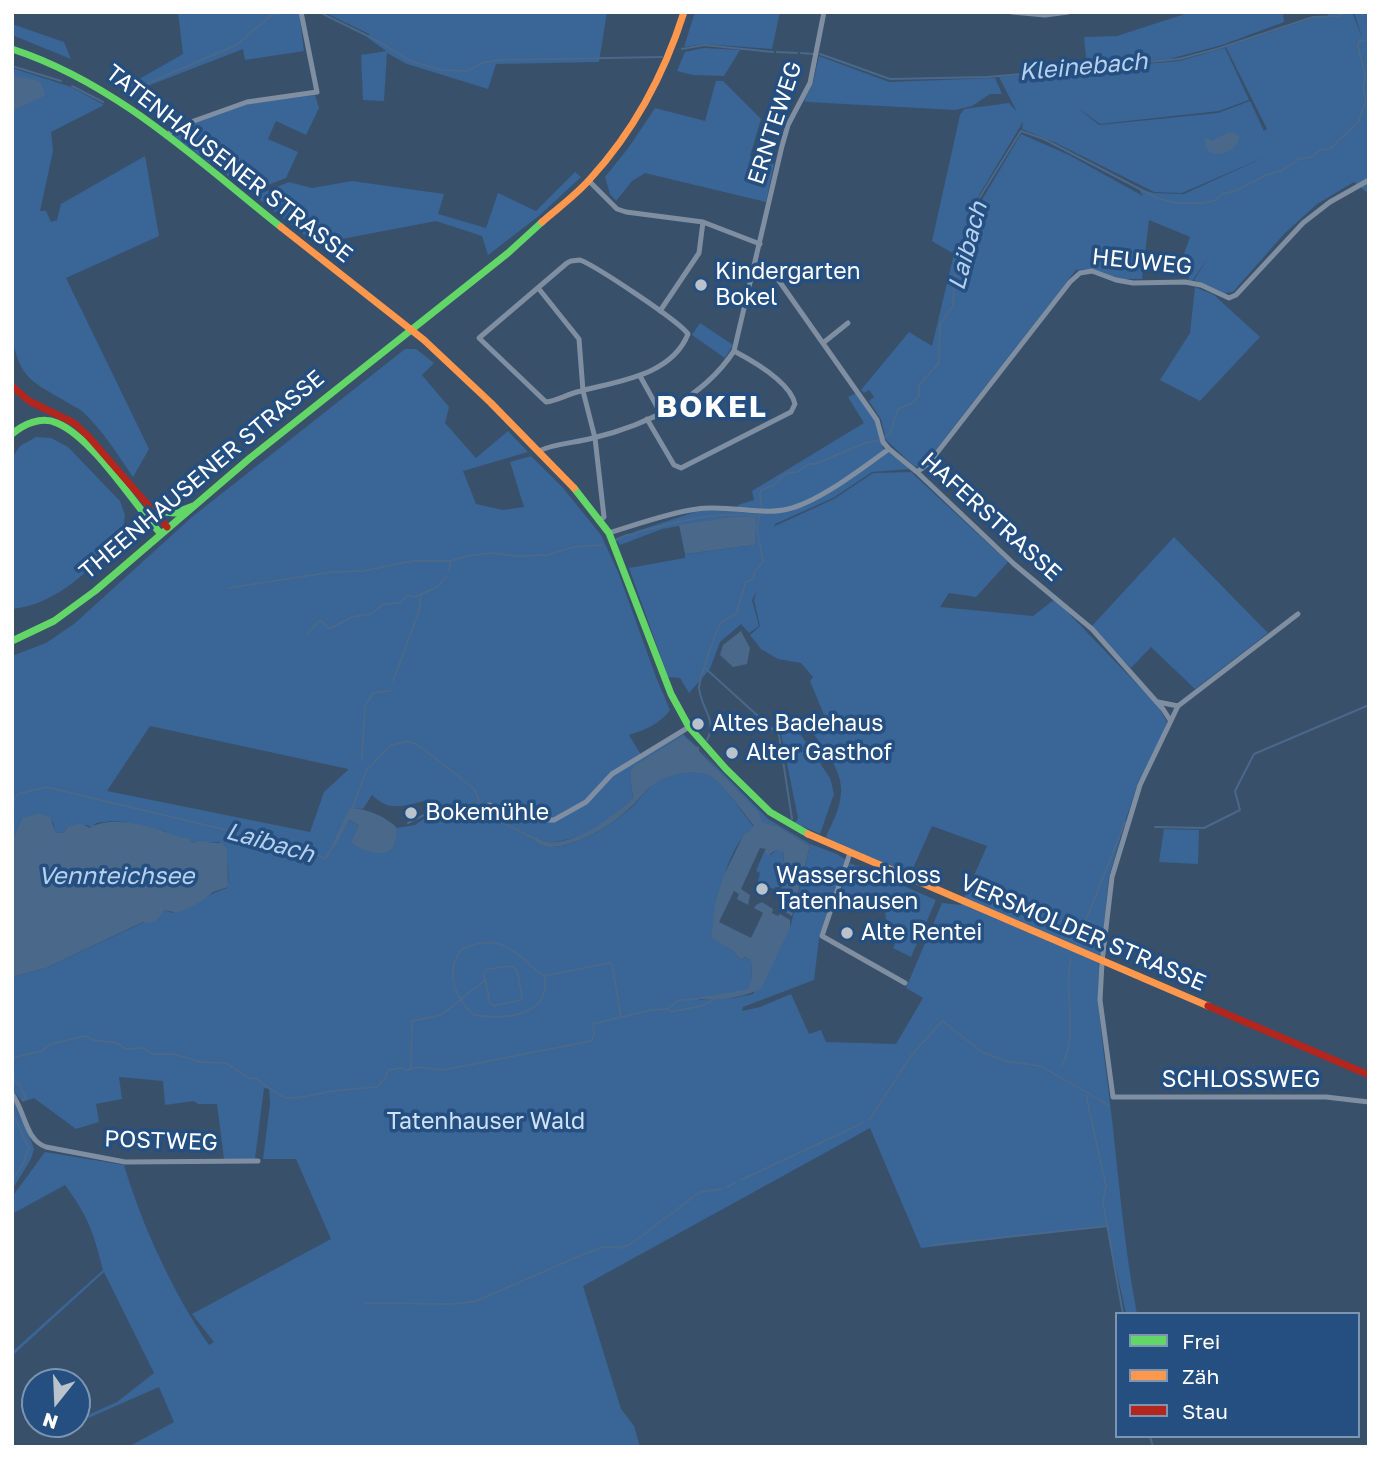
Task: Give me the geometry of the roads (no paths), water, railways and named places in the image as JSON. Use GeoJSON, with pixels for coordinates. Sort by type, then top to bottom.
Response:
{"type":"FeatureCollection","features":[{"type":"Feature","properties":{"kind":"main road","name":"THEENHAUSENER STRASSE"},"geometry":{"type":"LineString","coordinates":[[12,641],[36,631],[95,591],[167,527],[508,253],[589,181],[621,142],[650,98],[673,47],[684,12]]}},
{"type":"Feature","properties":{"kind":"main road","name":"TATENHAUSENER STRASSE"},"geometry":{"type":"LineString","coordinates":[[12,48],[72,71],[97,85],[166,136],[411,330]]}},
{"type":"Feature","properties":{"kind":"main road","name":"VERSMOLDER STRASSE"},"geometry":{"type":"LineString","coordinates":[[411,330],[539,451],[610,533],[671,694],[689,727],[726,769],[770,812],[799,830],[850,853],[1369,1075]]}},
{"type":"Feature","properties":{"kind":"main road"},"geometry":{"type":"LineString","coordinates":[[12,386],[29,401],[74,423],[167,527]]}},
{"type":"Feature","properties":{"kind":"main road"},"geometry":{"type":"LineString","coordinates":[[12,434],[38,421],[56,422],[67,428],[88,447],[160,533]]}},
{"type":"Feature","properties":{"kind":"main road"},"geometry":{"type":"LineString","coordinates":[[152,511],[175,513],[193,506]]}},
{"type":"Feature","properties":{"kind":"street"},"geometry":{"type":"LineString","coordinates":[[166,136],[177,127],[247,102],[317,92],[301,12]]}},
{"type":"Feature","properties":{"kind":"street","name":"ERNTEWEG"},"geometry":{"type":"LineString","coordinates":[[539,451],[595,438],[647,419],[688,399],[715,377],[734,351],[755,268],[771,188],[788,125],[810,83],[824,12]]}},
{"type":"Feature","properties":{"kind":"street"},"geometry":{"type":"LineString","coordinates":[[1012,12],[1045,15],[1068,12]]}},
{"type":"Feature","properties":{"kind":"street","name":"HEUWEG"},"geometry":{"type":"LineString","coordinates":[[917,471],[929,463],[1070,282],[1080,273],[1093,271],[1133,283],[1185,282],[1201,285],[1229,298],[1236,295],[1309,218],[1369,180]]}},
{"type":"Feature","properties":{"kind":"street"},"geometry":{"type":"LineString","coordinates":[[589,181],[617,209],[703,222],[760,244]]}},
{"type":"Feature","properties":{"kind":"street"},"geometry":{"type":"LineString","coordinates":[[660,311],[699,253],[703,222]]}},
{"type":"Feature","properties":{"kind":"street"},"geometry":{"type":"LineString","coordinates":[[580,260],[660,311],[688,334],[670,357],[640,376],[546,402],[479,338],[539,289],[571,261],[580,260]]}},
{"type":"Feature","properties":{"kind":"street","name":"HAFERSTRASSE"},"geometry":{"type":"LineString","coordinates":[[755,268],[777,278],[877,420],[882,439],[889,449],[917,471],[1014,564],[1092,629],[1158,702],[1170,720]]}},
{"type":"Feature","properties":{"kind":"street"},"geometry":{"type":"LineString","coordinates":[[539,289],[579,339],[583,391],[595,438],[605,512],[600,520]]}},
{"type":"Feature","properties":{"kind":"street"},"geometry":{"type":"LineString","coordinates":[[823,343],[848,323]]}},
{"type":"Feature","properties":{"kind":"street"},"geometry":{"type":"LineString","coordinates":[[647,419],[674,465],[681,468],[790,412],[795,404],[794,399],[785,388],[755,363],[734,351]]}},
{"type":"Feature","properties":{"kind":"street"},"geometry":{"type":"LineString","coordinates":[[640,376],[660,412]]}},
{"type":"Feature","properties":{"kind":"street"},"geometry":{"type":"LineString","coordinates":[[610,533],[697,509],[730,507],[786,510],[799,506],[889,449]]}},
{"type":"Feature","properties":{"kind":"street"},"geometry":{"type":"LineString","coordinates":[[1102,962],[1112,877],[1122,838],[1140,785],[1170,720],[1178,706],[1298,614]]}},
{"type":"Feature","properties":{"kind":"street"},"geometry":{"type":"LineString","coordinates":[[1158,702],[1178,706]]}},
{"type":"Feature","properties":{"kind":"street"},"geometry":{"type":"LineString","coordinates":[[489,805],[534,820],[554,820],[586,802],[612,774],[689,727]]}},
{"type":"Feature","properties":{"kind":"street"},"geometry":{"type":"LineString","coordinates":[[850,853],[822,936],[905,983]]}},
{"type":"Feature","properties":{"kind":"street","name":"SCHLOSSWEG"},"geometry":{"type":"LineString","coordinates":[[1102,962],[1100,1000],[1113,1097],[1326,1097],[1369,1102]]}},
{"type":"Feature","properties":{"kind":"street","name":"POSTWEG"},"geometry":{"type":"LineString","coordinates":[[12,1094],[20,1104],[33,1138],[46,1147],[125,1162],[258,1160]]}},
{"type":"Feature","properties":{"kind":"water"},"geometry":{"type":"Polygon","coordinates":[[[12,75],[40,81],[44,96],[12,111],[12,75]]]}},
{"type":"Feature","properties":{"kind":"water"},"geometry":{"type":"Polygon","coordinates":[[[1228,132],[1236,133],[1240,138],[1236,145],[1218,155],[1208,151],[1205,138],[1212,141],[1228,132]]]}},
{"type":"Feature","properties":{"kind":"water"},"geometry":{"type":"Polygon","coordinates":[[[730,517],[756,517],[755,545],[685,554],[679,525],[730,517]]]}},
{"type":"Feature","properties":{"kind":"water"},"geometry":{"type":"Polygon","coordinates":[[[741,631],[750,648],[747,664],[733,667],[720,655],[723,645],[741,631]]]}},
{"type":"Feature","properties":{"kind":"water"},"geometry":{"type":"Polygon","coordinates":[[[683,736],[699,747],[699,751],[759,813],[762,822],[777,826],[810,846],[792,916],[782,910],[784,907],[780,905],[784,852],[776,850],[769,855],[764,852],[766,849],[760,848],[741,889],[750,895],[748,905],[737,899],[739,894],[734,891],[719,922],[751,938],[763,913],[754,908],[762,902],[773,909],[772,913],[790,920],[790,928],[762,987],[739,996],[720,999],[696,998],[748,989],[752,977],[751,960],[745,957],[741,960],[733,951],[711,938],[715,904],[723,877],[743,836],[754,826],[713,778],[702,773],[688,773],[662,780],[650,787],[610,824],[575,842],[547,847],[531,838],[532,836],[548,842],[570,839],[616,813],[633,798],[630,772],[635,765],[683,736]]]}},
{"type":"Feature","properties":{"kind":"water"},"geometry":{"type":"Polygon","coordinates":[[[349,809],[376,814],[397,828],[395,841],[389,851],[369,852],[358,847],[351,841],[357,824],[349,820],[335,846],[332,845],[349,809]]]}},
{"type":"Feature","properties":{"kind":"water","name":"Vennteichsee"},"geometry":{"type":"Polygon","coordinates":[[[38,813],[50,817],[58,833],[64,832],[68,826],[81,823],[90,828],[106,822],[125,822],[189,838],[192,843],[203,840],[222,843],[227,848],[228,887],[213,892],[201,902],[177,913],[164,910],[154,922],[143,922],[46,968],[12,977],[12,840],[22,818],[38,813]]]}},
{"type":"Feature","properties":{"kind":"waterway","name":"Kleinebach"},"geometry":{"type":"LineString","coordinates":[[128,92],[236,45],[275,12]]}},
{"type":"Feature","properties":{"kind":"waterway","name":"Kleinebach"},"geometry":{"type":"LineString","coordinates":[[319,12],[378,41],[410,61],[442,70],[467,71],[482,63],[498,60],[662,57]]}},
{"type":"Feature","properties":{"kind":"waterway","name":"Kleinebach"},"geometry":{"type":"LineString","coordinates":[[820,54],[890,79],[987,77],[1179,59],[1313,17],[1339,16],[1344,12]]}},
{"type":"Feature","properties":{"kind":"waterway","name":"Laibach"},"geometry":{"type":"LineString","coordinates":[[885,437],[890,433],[898,409],[912,403],[919,396],[919,385],[939,363],[940,324],[953,306],[954,281],[978,200],[1021,131],[1044,139],[1157,198],[1176,203],[1216,200],[1222,194],[1283,170],[1299,159],[1312,157],[1320,150],[1330,149],[1358,122],[1366,101],[1363,88],[1365,75],[1358,46],[1359,41],[1369,40]]}},
{"type":"Feature","properties":{"kind":"waterway","name":"Kleinebach"},"geometry":{"type":"LineString","coordinates":[[682,49],[704,45],[773,52]]}},
{"type":"Feature","properties":{"kind":"waterway","name":"Kleinebach"},"geometry":{"type":"LineString","coordinates":[[777,52],[797,53]]}},
{"type":"Feature","properties":{"kind":"waterway","name":"Kleinebach"},"geometry":{"type":"LineString","coordinates":[[801,53],[813,54]]}},
{"type":"Feature","properties":{"kind":"waterway","name":"Kleinebach"},"geometry":{"type":"LineString","coordinates":[[12,66],[61,81]]}},
{"type":"Feature","properties":{"kind":"waterway","name":"Kleinebach"},"geometry":{"type":"LineString","coordinates":[[72,86],[103,102]]}},
{"type":"Feature","properties":{"kind":"waterway","name":"Laibach"},"geometry":{"type":"LineString","coordinates":[[762,509],[761,490],[774,485],[786,473],[797,472],[809,464],[880,440]]}},
{"type":"Feature","properties":{"kind":"waterway","name":"Laibach"},"geometry":{"type":"LineString","coordinates":[[707,740],[711,726],[700,695],[700,683],[719,626],[736,614],[746,582],[753,579],[755,571],[763,562],[757,528],[760,514]]}},
{"type":"Feature","properties":{"kind":"waterway"},"geometry":{"type":"LineString","coordinates":[[616,540],[637,532],[696,518],[757,516]]}},
{"type":"Feature","properties":{"kind":"waterway"},"geometry":{"type":"LineString","coordinates":[[449,570],[451,561],[467,556],[491,553],[547,555],[573,547],[602,545]]}},
{"type":"Feature","properties":{"kind":"waterway"},"geometry":{"type":"LineString","coordinates":[[228,588],[332,572],[363,571],[412,561],[451,561]]}},
{"type":"Feature","properties":{"kind":"waterway"},"geometry":{"type":"LineString","coordinates":[[393,681],[419,611],[421,594],[436,588],[447,576]]}},
{"type":"Feature","properties":{"kind":"waterway"},"geometry":{"type":"LineString","coordinates":[[307,634],[319,621],[329,629],[352,617],[371,614],[383,604],[400,603],[407,595],[414,597],[421,594]]}},
{"type":"Feature","properties":{"kind":"waterway","name":"Laibach"},"geometry":{"type":"LineString","coordinates":[[705,668],[779,735],[792,819]]}},
{"type":"Feature","properties":{"kind":"waterway"},"geometry":{"type":"LineString","coordinates":[[362,758],[365,706],[373,693],[390,691]]}},
{"type":"Feature","properties":{"kind":"waterway"},"geometry":{"type":"LineString","coordinates":[[1155,827],[1204,828],[1240,810],[1235,791],[1254,754],[1369,705]]}},
{"type":"Feature","properties":{"kind":"waterway","name":"Laibach"},"geometry":{"type":"LineString","coordinates":[[352,809],[366,771],[390,746],[407,741],[416,744],[474,789],[485,814],[533,838]]}},
{"type":"Feature","properties":{"kind":"waterway","name":"Laibach"},"geometry":{"type":"LineString","coordinates":[[12,803],[18,794],[46,787],[306,849],[325,859],[334,845]]}},
{"type":"Feature","properties":{"kind":"waterway"},"geometry":{"type":"LineString","coordinates":[[408,823],[434,810],[450,806],[479,809]]}},
{"type":"Feature","properties":{"kind":"waterway"},"geometry":{"type":"LineString","coordinates":[[1076,945],[1125,822]]}},
{"type":"Feature","properties":{"kind":"waterway"},"geometry":{"type":"LineString","coordinates":[[544,976],[545,990],[541,1000],[533,1008],[523,1013],[498,1017],[474,1015],[457,993],[453,975],[457,957],[462,949],[487,942],[507,947],[544,976],[609,963],[612,964],[621,1017]]}},
{"type":"Feature","properties":{"kind":"waterway"},"geometry":{"type":"LineString","coordinates":[[1062,1065],[1069,1041],[1071,959]]}},
{"type":"Feature","properties":{"kind":"waterway"},"geometry":{"type":"LineString","coordinates":[[511,966],[517,970],[521,1000],[493,1006],[484,974],[488,969],[511,966]]}},
{"type":"Feature","properties":{"kind":"waterway"},"geometry":{"type":"LineString","coordinates":[[411,1067],[412,1021],[441,1015],[484,981]]}},
{"type":"Feature","properties":{"kind":"waterway","name":"Laibach"},"geometry":{"type":"LineString","coordinates":[[12,1058],[42,1051],[51,1044],[85,1036],[93,1040],[117,1043],[126,1049],[143,1048],[152,1054],[173,1054],[201,1062],[226,1063],[250,1079],[256,1078],[271,1090],[287,1098],[296,1098],[377,1087],[389,1070],[417,1067],[443,1070],[591,1041],[594,1035],[593,1024],[651,1010],[667,1009],[679,1000],[698,999]]}},
{"type":"Feature","properties":{"kind":"waterway","name":"Laibach"},"geometry":{"type":"LineString","coordinates":[[668,1009],[671,1012],[701,1006],[715,999]]}},
{"type":"Feature","properties":{"kind":"waterway"},"geometry":{"type":"LineString","coordinates":[[869,1120],[911,1056],[942,1021],[982,1052],[1005,1061],[1040,1066],[1095,1097]]}},
{"type":"Feature","properties":{"kind":"waterway","name":"Laibach"},"geometry":{"type":"LineString","coordinates":[[12,1079],[19,1084],[26,1098],[22,1100]]}},
{"type":"Feature","properties":{"kind":"waterway"},"geometry":{"type":"LineString","coordinates":[[1086,1095],[1106,1186],[1103,1202],[1123,1312]]}},
{"type":"Feature","properties":{"kind":"waterway"},"geometry":{"type":"LineString","coordinates":[[1098,1099],[1108,1105]]}},
{"type":"Feature","properties":{"kind":"waterway","name":"Laibach"},"geometry":{"type":"LineString","coordinates":[[12,1110],[27,1145]]}},
{"type":"Feature","properties":{"kind":"waterway"},"geometry":{"type":"LineString","coordinates":[[741,1180],[863,1123]]}},
{"type":"Feature","properties":{"kind":"waterway","name":"Laibach"},"geometry":{"type":"LineString","coordinates":[[12,1181],[24,1162],[29,1147]]}},
{"type":"Feature","properties":{"kind":"waterway"},"geometry":{"type":"LineString","coordinates":[[727,1187],[735,1183]]}},
{"type":"Feature","properties":{"kind":"waterway"},"geometry":{"type":"LineString","coordinates":[[456,1304],[476,1301],[600,1248],[620,1248],[628,1245],[700,1192],[722,1189]]}},
{"type":"Feature","properties":{"kind":"waterway"},"geometry":{"type":"LineString","coordinates":[[932,1245],[1108,1226]]}},
{"type":"Feature","properties":{"kind":"waterway"},"geometry":{"type":"LineString","coordinates":[[365,1303],[452,1304]]}},
{"type":"Feature","properties":{"kind":"waterway"},"geometry":{"type":"LineString","coordinates":[[1151,1438],[1153,1447]]}},
{"type":"Feature","properties":{"kind":"place","name":"Kindergarten Bokel"},"geometry":{"type":"Point","coordinates":[701,285]}},
{"type":"Feature","properties":{"kind":"place","name":"Altes Badehaus"},"geometry":{"type":"Point","coordinates":[698,724]}},
{"type":"Feature","properties":{"kind":"place","name":"Alter Gasthof"},"geometry":{"type":"Point","coordinates":[732,753]}},
{"type":"Feature","properties":{"kind":"place","name":"Bokemühle"},"geometry":{"type":"Point","coordinates":[411,813]}},
{"type":"Feature","properties":{"kind":"place","name":"Wasserschloss Tatenhausen"},"geometry":{"type":"Point","coordinates":[762,889]}},
{"type":"Feature","properties":{"kind":"place","name":"Alte Rentei"},"geometry":{"type":"Point","coordinates":[847,933]}},
{"type":"Feature","properties":{"kind":"district","name":"BOKEL"},"geometry":{"type":"Point","coordinates":[712,407]}},
{"type":"Feature","properties":{"kind":"park label","name":"Tatenhauser Wald"},"geometry":{"type":"Point","coordinates":[486,1122]}}]}
